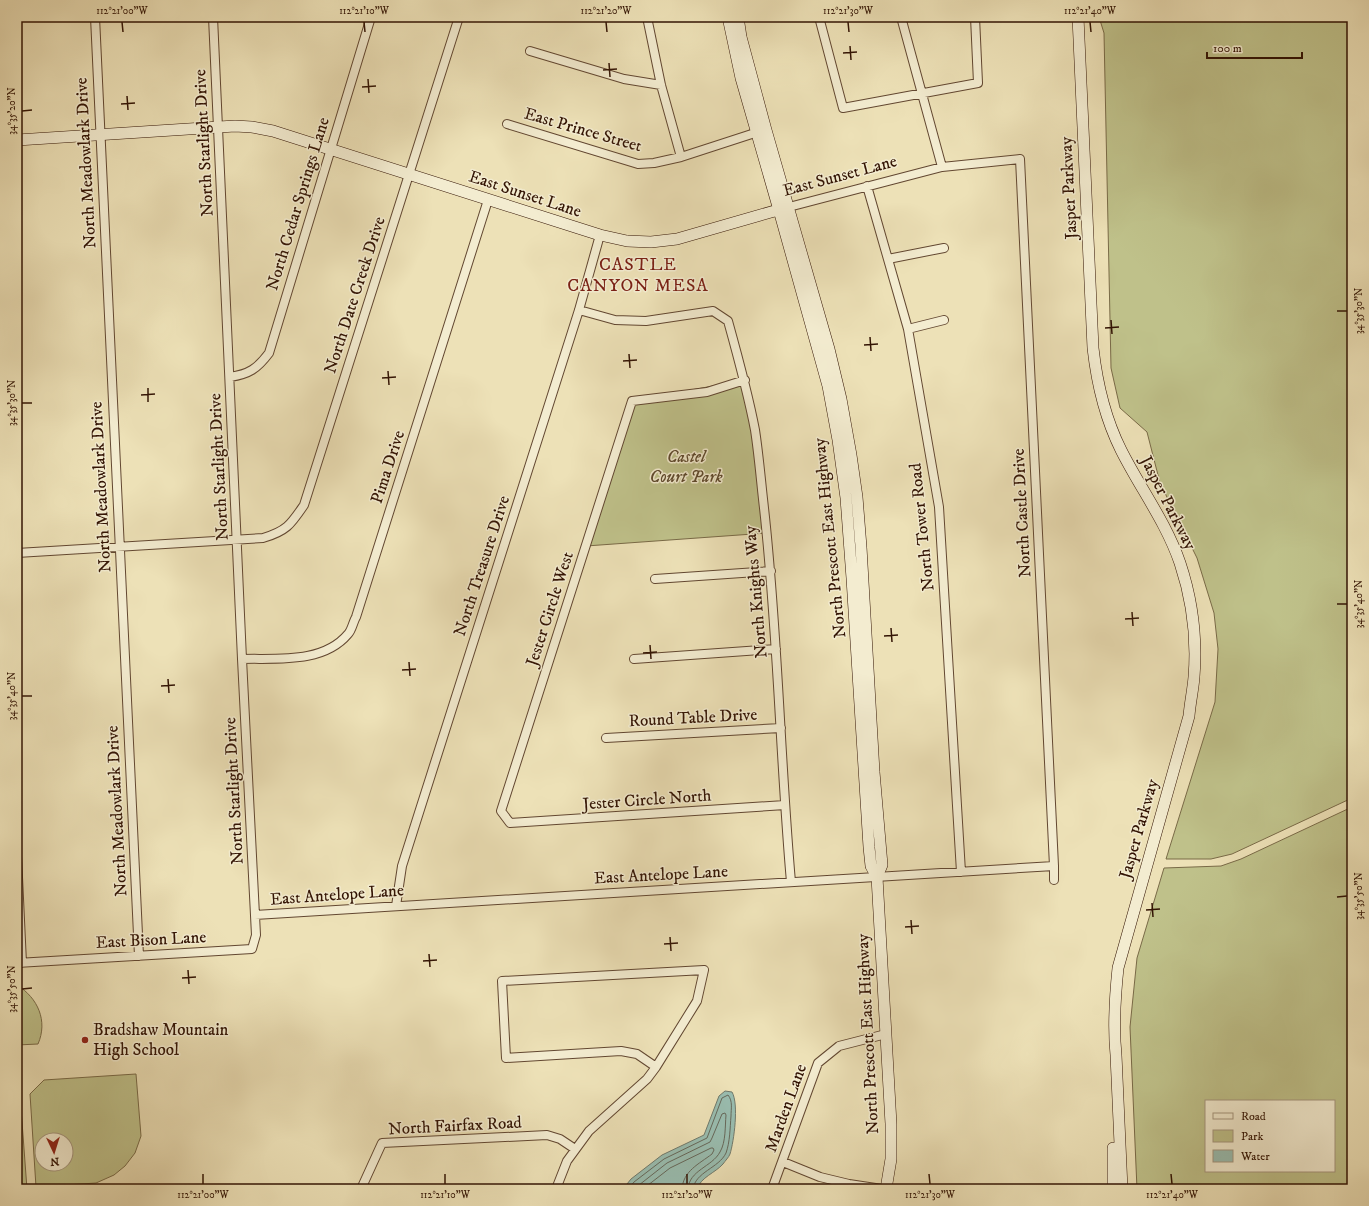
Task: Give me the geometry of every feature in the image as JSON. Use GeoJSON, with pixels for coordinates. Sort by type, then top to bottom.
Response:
{"type":"FeatureCollection","features":[{"type":"Feature","properties":{"kind":"street","name":"North Meadowlark Drive"},"geometry":{"type":"LineString","coordinates":[[95,17],[139,956]]}},
{"type":"Feature","properties":{"kind":"street","name":"North Starlight Drive"},"geometry":{"type":"LineString","coordinates":[[213,17],[255,915]]}},
{"type":"Feature","properties":{"kind":"street","name":"North Cedar Springs Lane"},"geometry":{"type":"LineString","coordinates":[[230,377],[244,375],[258,366],[269,354],[371,17]]}},
{"type":"Feature","properties":{"kind":"street","name":"North Date Creek Drive"},"geometry":{"type":"LineString","coordinates":[[17,553],[263,538],[278,534],[292,523],[304,505],[459,17]]}},
{"type":"Feature","properties":{"kind":"street"},"geometry":{"type":"LineString","coordinates":[[647,17],[661,85],[680,157]]}},
{"type":"Feature","properties":{"kind":"street","name":"North Prescott East Highway"},"geometry":{"type":"LineString","coordinates":[[728,17],[741,78],[762,131]]}},
{"type":"Feature","properties":{"kind":"street","name":"North Prescott East Highway"},"geometry":{"type":"LineString","coordinates":[[738,17],[762,131],[784,208],[857,497],[862,645],[882,865],[877,877],[891,1124],[891,1160],[886,1189]]}},
{"type":"Feature","properties":{"kind":"street"},"geometry":{"type":"LineString","coordinates":[[819,17],[843,108],[978,83],[975,17]]}},
{"type":"Feature","properties":{"kind":"street"},"geometry":{"type":"LineString","coordinates":[[901,17],[942,167]]}},
{"type":"Feature","properties":{"kind":"street","name":"Jasper Parkway"},"geometry":{"type":"LineString","coordinates":[[1078,17],[1092,326],[1096,374],[1103,403],[1121,450],[1154,507],[1168,534],[1180,563],[1192,614],[1194,645],[1194,676],[1189,716],[1118,968],[1115,997],[1114,1038],[1122,1189]]}},
{"type":"Feature","properties":{"kind":"street"},"geometry":{"type":"LineString","coordinates":[[530,51],[624,79],[661,85]]}},
{"type":"Feature","properties":{"kind":"street","name":"East Prince Street"},"geometry":{"type":"LineString","coordinates":[[507,124],[638,164],[654,163],[680,157],[762,131]]}},
{"type":"Feature","properties":{"kind":"street","name":"East Sunset Lane"},"geometry":{"type":"LineString","coordinates":[[17,140],[218,127],[246,127],[273,132],[600,235],[628,241],[651,242],[677,239],[784,208],[942,167],[1020,159]]}},
{"type":"Feature","properties":{"kind":"street","name":"North Castle Drive"},"geometry":{"type":"LineString","coordinates":[[1020,159],[1054,866]]}},
{"type":"Feature","properties":{"kind":"street","name":"North Tower Road"},"geometry":{"type":"LineString","coordinates":[[867,186],[908,329],[939,507],[961,872]]}},
{"type":"Feature","properties":{"kind":"street","name":"Pima Drive"},"geometry":{"type":"LineString","coordinates":[[242,659],[313,655],[338,644],[349,634],[356,617],[488,200]]}},
{"type":"Feature","properties":{"kind":"street","name":"North Treasure Drive"},"geometry":{"type":"LineString","coordinates":[[396,906],[402,866],[579,310],[600,235]]}},
{"type":"Feature","properties":{"kind":"street"},"geometry":{"type":"LineString","coordinates":[[888,259],[944,248]]}},
{"type":"Feature","properties":{"kind":"street","name":"North Knights Way"},"geometry":{"type":"LineString","coordinates":[[579,310],[615,320],[646,321],[713,311],[728,321],[745,380],[755,431],[771,571],[781,728],[784,806],[791,882]]}},
{"type":"Feature","properties":{"kind":"street"},"geometry":{"type":"LineString","coordinates":[[908,329],[944,320]]}},
{"type":"Feature","properties":{"kind":"street","name":"Jester Circle West"},"geometry":{"type":"LineString","coordinates":[[510,824],[501,810],[632,401],[707,392],[745,380]]}},
{"type":"Feature","properties":{"kind":"street"},"geometry":{"type":"LineString","coordinates":[[655,579],[771,571]]}},
{"type":"Feature","properties":{"kind":"street"},"geometry":{"type":"LineString","coordinates":[[634,659],[776,649]]}},
{"type":"Feature","properties":{"kind":"street","name":"Round Table Drive"},"geometry":{"type":"LineString","coordinates":[[606,738],[781,728]]}},
{"type":"Feature","properties":{"kind":"street","name":"Jester Circle North"},"geometry":{"type":"LineString","coordinates":[[510,824],[784,806]]}},
{"type":"Feature","properties":{"kind":"street"},"geometry":{"type":"LineString","coordinates":[[17,856],[20,963]]}},
{"type":"Feature","properties":{"kind":"street"},"geometry":{"type":"LineString","coordinates":[[1054,866],[1054,880]]}},
{"type":"Feature","properties":{"kind":"street","name":"East Antelope Lane"},"geometry":{"type":"LineString","coordinates":[[255,915],[1054,866]]}},
{"type":"Feature","properties":{"kind":"street","name":"East Bison Lane"},"geometry":{"type":"LineString","coordinates":[[20,963],[252,949],[256,935],[255,915]]}},
{"type":"Feature","properties":{"kind":"street"},"geometry":{"type":"LineString","coordinates":[[556,1189],[567,1161],[574,1149],[589,1131],[647,1079],[656,1067],[697,1001],[704,970],[502,981],[506,1058],[621,1051],[637,1054],[656,1067]]}},
{"type":"Feature","properties":{"kind":"street","name":"Marden Lane"},"geometry":{"type":"LineString","coordinates":[[772,1189],[818,1063],[840,1046],[886,1034]]}},
{"type":"Feature","properties":{"kind":"street","name":"Jasper Parkway"},"geometry":{"type":"LineString","coordinates":[[1113,1189],[1115,1047]]}},
{"type":"Feature","properties":{"kind":"street","name":"North Fairfax Road"},"geometry":{"type":"LineString","coordinates":[[361,1189],[382,1143],[547,1135],[560,1139],[574,1149]]}},
{"type":"Feature","properties":{"kind":"street"},"geometry":{"type":"LineString","coordinates":[[783,1162],[820,1177],[882,1189]]}},
{"type":"Feature","properties":{"kind":"green space"},"geometry":{"type":"Polygon","coordinates":[[[1099,17],[1352,17],[1352,798],[1232,854],[1211,859],[1166,859],[1215,702],[1218,649],[1214,613],[1197,558],[1160,483],[1147,432],[1120,408],[1111,368],[1104,33],[1099,17]]]}},
{"type":"Feature","properties":{"kind":"green space","name":"Castel Court Park"},"geometry":{"type":"Polygon","coordinates":[[[745,380],[767,533],[586,546],[632,401],[745,380]]]}},
{"type":"Feature","properties":{"kind":"green space"},"geometry":{"type":"Polygon","coordinates":[[[1352,807],[1352,1189],[1137,1189],[1130,1027],[1137,958],[1164,868],[1221,866],[1241,859],[1352,807]]]}},
{"type":"Feature","properties":{"kind":"green space"},"geometry":{"type":"Polygon","coordinates":[[[17,985],[31,996],[39,1011],[42,1027],[38,1044],[17,1045],[17,985]]]}},
{"type":"Feature","properties":{"kind":"green space"},"geometry":{"type":"Polygon","coordinates":[[[136,1074],[141,1136],[135,1153],[125,1166],[114,1175],[96,1183],[36,1187],[35,1172],[74,1172],[74,1132],[34,1132],[34,1156],[30,1094],[44,1080],[136,1074]]]}},
{"type":"Feature","properties":{"kind":"green space"},"geometry":{"type":"Polygon","coordinates":[[[17,1093],[20,1095],[27,1189],[17,1189],[17,1093]]]}},
{"type":"Feature","properties":{"kind":"water"},"geometry":{"type":"Polygon","coordinates":[[[725,1091],[732,1092],[734,1098],[735,1123],[730,1154],[720,1167],[705,1178],[697,1189],[623,1189],[631,1179],[662,1155],[704,1135],[719,1096],[725,1091]]]}},
{"type":"Feature","properties":{"kind":"place","name":"Bradshaw Mountain High School"},"geometry":{"type":"Point","coordinates":[85,1040]}},
{"type":"Feature","properties":{"kind":"district","name":"CASTLE CANYON MESA"},"geometry":{"type":"Point","coordinates":[638,275]}}]}
